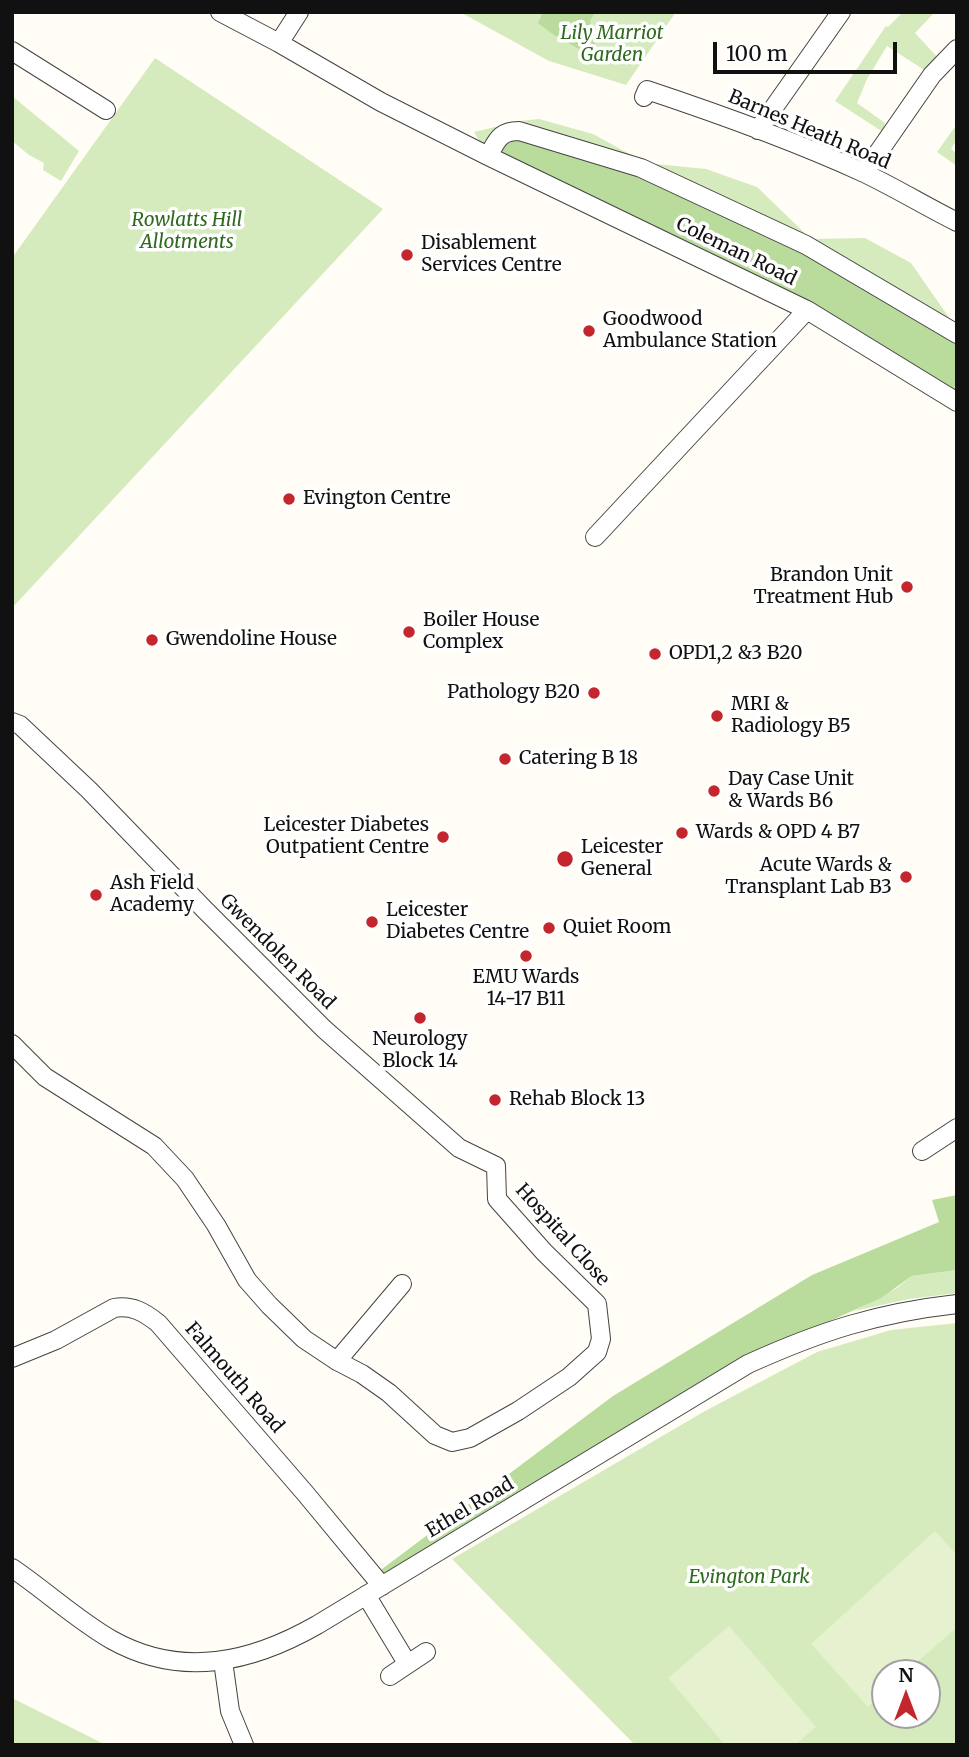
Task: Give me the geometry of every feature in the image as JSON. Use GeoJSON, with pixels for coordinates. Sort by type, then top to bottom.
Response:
{"type":"FeatureCollection","features":[{"type":"Feature","properties":{"kind":"street","name":"Coleman Road"},"geometry":{"type":"LineString","coordinates":[[220,12],[381,102],[807,310],[955,395]]}},
{"type":"Feature","properties":{"kind":"street"},"geometry":{"type":"LineString","coordinates":[[279,43],[299,12]]}},
{"type":"Feature","properties":{"kind":"street"},"geometry":{"type":"LineString","coordinates":[[758,130],[841,12]]}},
{"type":"Feature","properties":{"kind":"street"},"geometry":{"type":"LineString","coordinates":[[864,173],[932,75],[957,49]]}},
{"type":"Feature","properties":{"kind":"street"},"geometry":{"type":"LineString","coordinates":[[12,51],[106,110]]}},
{"type":"Feature","properties":{"kind":"street","name":"Barnes Heath Road"},"geometry":{"type":"LineString","coordinates":[[644,97],[647,90],[720,114],[864,173],[957,222]]}},
{"type":"Feature","properties":{"kind":"street","name":"Coleman Road"},"geometry":{"type":"LineString","coordinates":[[488,156],[500,136],[507,131],[519,131],[641,168],[806,245],[957,334]]}},
{"type":"Feature","properties":{"kind":"street"},"geometry":{"type":"LineString","coordinates":[[595,537],[807,310]]}},
{"type":"Feature","properties":{"kind":"street","name":"Gwendolen Road"},"geometry":{"type":"LineString","coordinates":[[12,722],[20,725],[89,790],[324,1029],[459,1148],[496,1166]]}},
{"type":"Feature","properties":{"kind":"street","name":"Hospital Close"},"geometry":{"type":"LineString","coordinates":[[12,1044],[45,1077],[154,1146],[185,1178],[247,1280],[304,1339],[362,1374],[389,1393],[435,1435],[452,1442],[470,1438],[569,1377],[597,1352],[601,1339],[597,1304],[544,1252],[497,1199],[496,1166]]}},
{"type":"Feature","properties":{"kind":"street"},"geometry":{"type":"LineString","coordinates":[[922,1152],[957,1128]]}},
{"type":"Feature","properties":{"kind":"street"},"geometry":{"type":"LineString","coordinates":[[337,1361],[402,1284]]}},
{"type":"Feature","properties":{"kind":"street","name":"Ethel Road"},"geometry":{"type":"LineString","coordinates":[[12,1567],[115,1642],[159,1657],[190,1661],[242,1658],[285,1643],[748,1364],[856,1321],[957,1304]]}},
{"type":"Feature","properties":{"kind":"street","name":"Falmouth Road"},"geometry":{"type":"LineString","coordinates":[[12,1358],[56,1340],[114,1308],[123,1307],[146,1313],[158,1323],[270,1451],[374,1591],[407,1663]]}},
{"type":"Feature","properties":{"kind":"street"},"geometry":{"type":"LineString","coordinates":[[390,1676],[426,1652]]}},
{"type":"Feature","properties":{"kind":"street"},"geometry":{"type":"LineString","coordinates":[[223,1661],[230,1711],[244,1745]]}},
{"type":"Feature","properties":{"kind":"green space","name":"Lily Marriot Garden"},"geometry":{"type":"Polygon","coordinates":[[[460,12],[676,12],[626,85],[549,61],[460,12]]]}},
{"type":"Feature","properties":{"kind":"green space"},"geometry":{"type":"Polygon","coordinates":[[[543,12],[595,12],[590,21],[596,48],[586,53],[554,35],[538,23],[543,12]]]}},
{"type":"Feature","properties":{"kind":"green space"},"geometry":{"type":"Polygon","coordinates":[[[903,12],[935,12],[915,33],[941,61],[932,75],[887,46],[867,79],[857,103],[885,123],[883,132],[835,101],[886,26],[903,12]]]}},
{"type":"Feature","properties":{"kind":"green space","name":"Rowlatts Hill Allotments"},"geometry":{"type":"Polygon","coordinates":[[[155,58],[383,209],[12,608],[12,258],[155,58]]]}},
{"type":"Feature","properties":{"kind":"green space"},"geometry":{"type":"Polygon","coordinates":[[[12,96],[79,151],[61,181],[43,170],[44,163],[12,141],[12,96]]]}},
{"type":"Feature","properties":{"kind":"green space"},"geometry":{"type":"Polygon","coordinates":[[[539,119],[593,134],[646,163],[706,169],[757,187],[811,239],[865,238],[911,263],[957,329],[488,156],[474,132],[539,119]]]}},
{"type":"Feature","properties":{"kind":"green space"},"geometry":{"type":"Polygon","coordinates":[[[957,124],[957,139],[951,149],[957,154],[957,166],[937,152],[957,124]]]}},
{"type":"Feature","properties":{"kind":"green space"},"geometry":{"type":"Polygon","coordinates":[[[507,131],[641,168],[957,334],[957,387],[950,397],[807,310],[488,156],[507,131]]]}},
{"type":"Feature","properties":{"kind":"green space"},"geometry":{"type":"Polygon","coordinates":[[[957,1195],[957,1270],[912,1276],[881,1298],[821,1325],[382,1586],[374,1575],[613,1396],[812,1275],[939,1222],[932,1200],[957,1195]]]}},
{"type":"Feature","properties":{"kind":"green space"},"geometry":{"type":"Polygon","coordinates":[[[957,1270],[957,1293],[909,1299],[854,1311],[897,1288],[912,1276],[957,1270]]]}},
{"type":"Feature","properties":{"kind":"green space","name":"Evington Park"},"geometry":{"type":"Polygon","coordinates":[[[957,1323],[957,1745],[635,1745],[452,1559],[705,1411],[817,1352],[891,1330],[957,1323]]]}},
{"type":"Feature","properties":{"kind":"green space"},"geometry":{"type":"Polygon","coordinates":[[[935,1531],[957,1555],[957,1627],[921,1659],[871,1659],[871,1704],[868,1707],[811,1644],[935,1531]]]}},
{"type":"Feature","properties":{"kind":"green space"},"geometry":{"type":"Polygon","coordinates":[[[729,1626],[816,1727],[795,1745],[725,1745],[668,1678],[729,1626]]]}},
{"type":"Feature","properties":{"kind":"green space"},"geometry":{"type":"Polygon","coordinates":[[[12,1698],[106,1745],[12,1745],[12,1698]]]}},
{"type":"Feature","properties":{"kind":"place","name":"Disablement Services Centre"},"geometry":{"type":"Point","coordinates":[407,255]}},
{"type":"Feature","properties":{"kind":"place","name":"Goodwood Ambulance Station"},"geometry":{"type":"Point","coordinates":[589,331]}},
{"type":"Feature","properties":{"kind":"place","name":"Evington Centre"},"geometry":{"type":"Point","coordinates":[289,499]}},
{"type":"Feature","properties":{"kind":"place","name":"Brandon Unit Treatment Hub"},"geometry":{"type":"Point","coordinates":[907,587]}},
{"type":"Feature","properties":{"kind":"place","name":"Boiler House Complex"},"geometry":{"type":"Point","coordinates":[409,632]}},
{"type":"Feature","properties":{"kind":"place","name":"Gwendoline House"},"geometry":{"type":"Point","coordinates":[152,640]}},
{"type":"Feature","properties":{"kind":"place","name":"OPD1,2 &3 B20"},"geometry":{"type":"Point","coordinates":[655,654]}},
{"type":"Feature","properties":{"kind":"place","name":"Pathology B20"},"geometry":{"type":"Point","coordinates":[594,693]}},
{"type":"Feature","properties":{"kind":"place","name":"MRI & Radiology B5"},"geometry":{"type":"Point","coordinates":[717,716]}},
{"type":"Feature","properties":{"kind":"place","name":"Catering B 18"},"geometry":{"type":"Point","coordinates":[505,759]}},
{"type":"Feature","properties":{"kind":"place","name":"Day Case Unit & Wards B6"},"geometry":{"type":"Point","coordinates":[714,791]}},
{"type":"Feature","properties":{"kind":"place","name":"Wards & OPD 4 B7"},"geometry":{"type":"Point","coordinates":[682,833]}},
{"type":"Feature","properties":{"kind":"place","name":"Leicester Diabetes Outpatient Centre"},"geometry":{"type":"Point","coordinates":[443,837]}},
{"type":"Feature","properties":{"kind":"place","name":"Leicester General"},"geometry":{"type":"Point","coordinates":[565,859]}},
{"type":"Feature","properties":{"kind":"place","name":"Acute Wards & Transplant Lab B3"},"geometry":{"type":"Point","coordinates":[906,877]}},
{"type":"Feature","properties":{"kind":"place","name":"Ash Field Academy"},"geometry":{"type":"Point","coordinates":[96,895]}},
{"type":"Feature","properties":{"kind":"place","name":"Leicester Diabetes Centre"},"geometry":{"type":"Point","coordinates":[372,922]}},
{"type":"Feature","properties":{"kind":"place","name":"Quiet Room"},"geometry":{"type":"Point","coordinates":[549,928]}},
{"type":"Feature","properties":{"kind":"place","name":"EMU Wards 14-17 B11"},"geometry":{"type":"Point","coordinates":[526,956]}},
{"type":"Feature","properties":{"kind":"place","name":"Neurology Block 14"},"geometry":{"type":"Point","coordinates":[420,1018]}},
{"type":"Feature","properties":{"kind":"place","name":"Rehab Block 13"},"geometry":{"type":"Point","coordinates":[495,1100]}}]}
